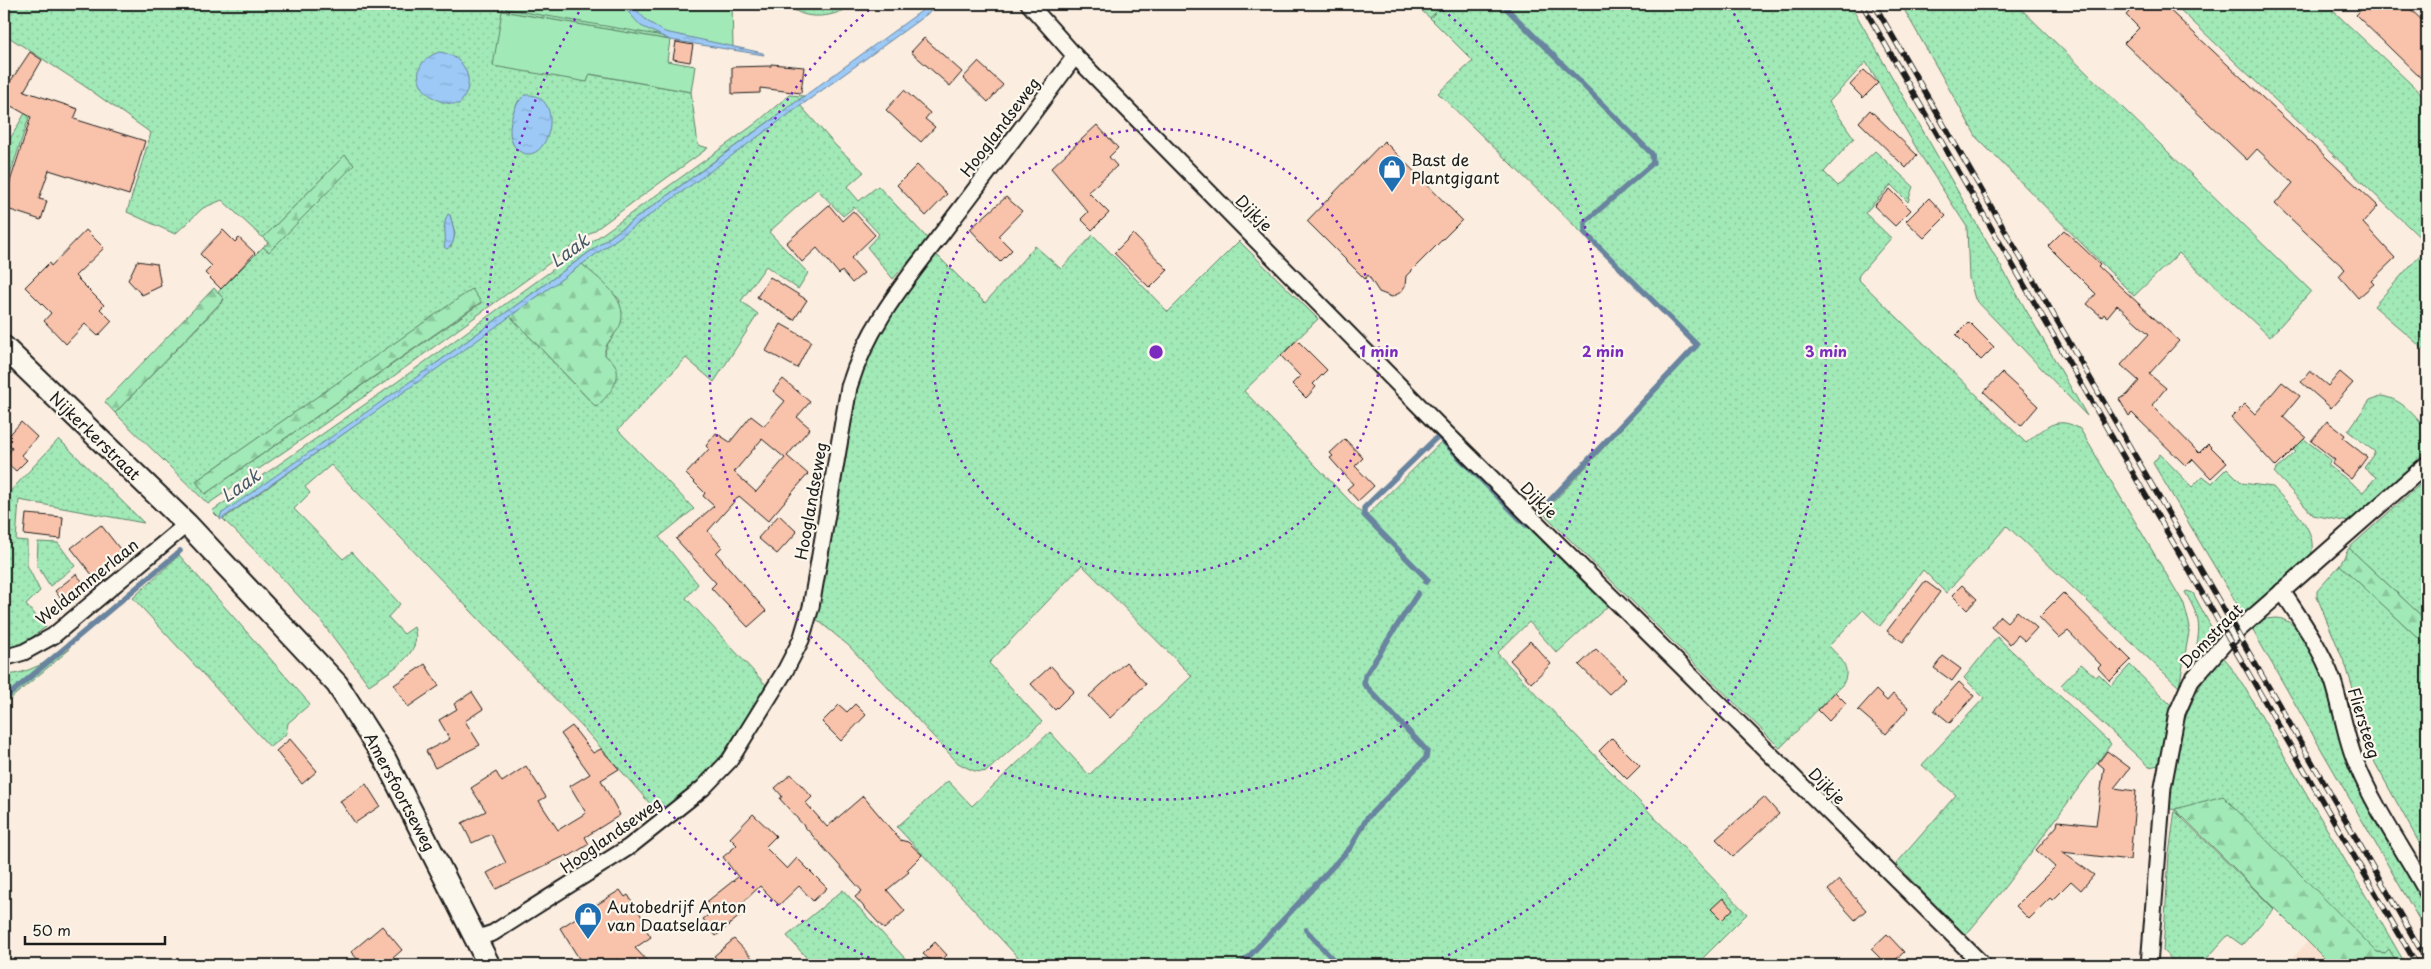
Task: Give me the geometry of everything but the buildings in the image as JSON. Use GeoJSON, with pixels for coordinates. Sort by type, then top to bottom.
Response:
{"type":"FeatureCollection","features":[{"type":"Feature","properties":{"kind":"main road","name":"Nijkerkerstraat"},"geometry":{"type":"LineString","coordinates":[[4,347],[187,524]]}},
{"type":"Feature","properties":{"kind":"main road","name":"Amersfoortseweg"},"geometry":{"type":"LineString","coordinates":[[187,524],[337,684],[385,759],[488,965]]}},
{"type":"Feature","properties":{"kind":"street"},"geometry":{"type":"LineString","coordinates":[[1029,4],[1075,56]]}},
{"type":"Feature","properties":{"kind":"street","name":"Hooglandseweg"},"geometry":{"type":"LineString","coordinates":[[475,939],[492,933],[629,847],[687,803],[730,760],[801,640],[811,607],[849,387],[866,340],[898,292],[1075,56]]}},
{"type":"Feature","properties":{"kind":"street","name":"Dijkje"},"geometry":{"type":"LineString","coordinates":[[1075,56],[1437,424],[1983,965]]}},
{"type":"Feature","properties":{"kind":"street","name":"Domstraat"},"geometry":{"type":"LineString","coordinates":[[2149,965],[2163,787],[2178,712],[2191,681],[2210,658],[2282,591],[2427,464]]}},
{"type":"Feature","properties":{"kind":"street","name":"Weldammerlaan"},"geometry":{"type":"LineString","coordinates":[[4,658],[24,652],[53,636],[187,524]]}},
{"type":"Feature","properties":{"kind":"street","name":"Fliersteeg"},"geometry":{"type":"LineString","coordinates":[[2282,591],[2318,646],[2333,682],[2349,746],[2358,767],[2427,892]]}},
{"type":"Feature","properties":{"kind":"shaded area"},"geometry":{"type":"Polygon","coordinates":[[[2309,940],[2335,965],[2287,965],[2309,940]]]}},
{"type":"Feature","properties":{"kind":"green space"},"geometry":{"type":"Polygon","coordinates":[[[4,4],[504,4],[502,11],[587,82],[589,74],[691,92],[698,145],[708,148],[391,378],[208,504],[115,413],[224,300],[218,292],[263,247],[269,252],[353,164],[345,155],[263,238],[222,200],[203,208],[175,234],[127,212],[151,133],[83,85],[4,34],[4,4]],[[519,100],[515,107],[511,124],[512,140],[521,151],[530,153],[519,100]],[[450,215],[444,227],[447,234],[445,245],[451,247],[455,234],[450,215]],[[472,290],[196,481],[205,494],[481,303],[472,290]]]}},
{"type":"Feature","properties":{"kind":"green space"},"geometry":{"type":"Polygon","coordinates":[[[504,4],[621,4],[657,34],[670,40],[502,11],[504,4]]]}},
{"type":"Feature","properties":{"kind":"green space"},"geometry":{"type":"Polygon","coordinates":[[[507,4],[732,4],[733,48],[506,9],[507,4]]]}},
{"type":"Feature","properties":{"kind":"green space"},"geometry":{"type":"Polygon","coordinates":[[[788,4],[855,4],[848,9],[830,15],[811,16],[794,10],[788,4]]]}},
{"type":"Feature","properties":{"kind":"green space"},"geometry":{"type":"Polygon","coordinates":[[[1414,4],[1444,4],[1430,18],[1414,4]]]}},
{"type":"Feature","properties":{"kind":"green space"},"geometry":{"type":"Polygon","coordinates":[[[1444,4],[1850,4],[2087,416],[1975,299],[1969,278],[1967,227],[1921,156],[1866,62],[1829,102],[1854,138],[1824,172],[1838,186],[1875,151],[1913,186],[1908,202],[1891,185],[1865,213],[1891,238],[1859,275],[1858,279],[2026,443],[2045,428],[2057,423],[2072,425],[2080,429],[2184,604],[2190,627],[2179,687],[2007,526],[1946,593],[1923,570],[1880,626],[1863,610],[1829,646],[1844,663],[1846,673],[1843,684],[1780,748],[1543,513],[1698,346],[1438,93],[1473,61],[1430,18],[1444,4]]]}},
{"type":"Feature","properties":{"kind":"green space"},"geometry":{"type":"Polygon","coordinates":[[[1901,4],[2016,4],[2311,291],[2270,337],[2179,253],[2134,296],[1977,138],[1901,4]]]}},
{"type":"Feature","properties":{"kind":"green space"},"geometry":{"type":"Polygon","coordinates":[[[2174,4],[2326,4],[2427,99],[2427,244],[2174,4]]]}},
{"type":"Feature","properties":{"kind":"green space"},"geometry":{"type":"Polygon","coordinates":[[[502,11],[670,40],[667,61],[695,66],[691,92],[590,74],[587,82],[493,66],[502,11]]]}},
{"type":"Feature","properties":{"kind":"green space"},"geometry":{"type":"Polygon","coordinates":[[[789,95],[804,96],[438,362],[219,518],[212,511],[397,382],[755,124],[789,95]]]}},
{"type":"Feature","properties":{"kind":"green space"},"geometry":{"type":"Polygon","coordinates":[[[32,101],[34,102],[4,193],[4,145],[6,146],[32,101]]]}},
{"type":"Feature","properties":{"kind":"green space"},"geometry":{"type":"Polygon","coordinates":[[[800,105],[836,146],[864,172],[847,187],[859,201],[878,186],[928,239],[893,279],[867,247],[879,234],[854,207],[843,216],[817,189],[769,232],[808,273],[798,289],[766,266],[741,301],[758,314],[714,382],[686,358],[618,430],[694,509],[659,537],[698,584],[686,598],[767,686],[711,772],[660,815],[586,731],[331,465],[305,487],[310,493],[294,509],[343,559],[352,552],[400,604],[388,617],[404,634],[414,627],[416,637],[414,646],[403,661],[369,685],[321,621],[274,569],[223,519],[510,316],[596,407],[614,364],[605,355],[606,346],[614,336],[620,300],[582,264],[800,105]]]}},
{"type":"Feature","properties":{"kind":"green space"},"geometry":{"type":"Polygon","coordinates":[[[345,155],[354,165],[269,252],[263,247],[268,243],[263,238],[345,155]]]}},
{"type":"Feature","properties":{"kind":"green space"},"geometry":{"type":"Polygon","coordinates":[[[1093,235],[1168,312],[1239,241],[1318,319],[1244,391],[1365,517],[1442,441],[1608,606],[1557,653],[1529,622],[1497,653],[1747,914],[1696,965],[1025,965],[897,827],[948,781],[972,806],[1050,732],[1089,775],[1192,676],[1082,565],[989,663],[1042,722],[987,771],[979,772],[958,763],[849,646],[815,618],[860,376],[874,343],[903,297],[936,254],[985,303],[1035,246],[1061,269],[1093,235]]]}},
{"type":"Feature","properties":{"kind":"green space"},"geometry":{"type":"Polygon","coordinates":[[[2427,247],[2427,352],[2374,306],[2427,247]]]}},
{"type":"Feature","properties":{"kind":"green space"},"geometry":{"type":"Polygon","coordinates":[[[582,264],[610,289],[620,305],[622,314],[620,327],[605,350],[605,355],[613,362],[617,369],[616,382],[605,399],[596,407],[510,316],[582,264]]]}},
{"type":"Feature","properties":{"kind":"green space"},"geometry":{"type":"Polygon","coordinates":[[[214,288],[224,299],[115,413],[105,402],[214,288]]]}},
{"type":"Feature","properties":{"kind":"green space"},"geometry":{"type":"Polygon","coordinates":[[[472,289],[481,302],[205,494],[196,481],[472,289]]]}},
{"type":"Feature","properties":{"kind":"green space"},"geometry":{"type":"Polygon","coordinates":[[[2381,396],[2396,400],[2402,404],[2427,430],[2427,454],[2349,522],[2313,515],[2274,472],[2296,452],[2285,442],[2295,432],[2331,460],[2328,465],[2363,492],[2376,477],[2364,468],[2375,452],[2348,431],[2370,400],[2381,396]]]}},
{"type":"Feature","properties":{"kind":"green space"},"geometry":{"type":"Polygon","coordinates":[[[59,439],[144,523],[19,500],[16,540],[27,541],[27,565],[40,591],[26,605],[46,627],[24,643],[4,650],[4,498],[59,439]]]}},
{"type":"Feature","properties":{"kind":"green space"},"geometry":{"type":"Polygon","coordinates":[[[2160,454],[2192,487],[2203,476],[2212,483],[2227,468],[2242,483],[2273,487],[2295,510],[2307,528],[2312,548],[2310,558],[2244,616],[2153,463],[2160,454]]]}},
{"type":"Feature","properties":{"kind":"green space"},"geometry":{"type":"Polygon","coordinates":[[[2427,478],[2427,621],[2349,548],[2427,478]]]}},
{"type":"Feature","properties":{"kind":"green space"},"geometry":{"type":"Polygon","coordinates":[[[38,542],[58,543],[75,566],[50,586],[37,565],[38,542]]]}},
{"type":"Feature","properties":{"kind":"green space"},"geometry":{"type":"Polygon","coordinates":[[[2349,548],[2427,621],[2427,646],[2340,565],[2349,548]]]}},
{"type":"Feature","properties":{"kind":"green space"},"geometry":{"type":"Polygon","coordinates":[[[179,555],[310,704],[288,723],[286,734],[270,747],[133,598],[179,555]]]}},
{"type":"Feature","properties":{"kind":"green space"},"geometry":{"type":"Polygon","coordinates":[[[2340,565],[2427,646],[2427,857],[2375,763],[2347,669],[2317,597],[2317,591],[2340,565]]]}},
{"type":"Feature","properties":{"kind":"green space"},"geometry":{"type":"Polygon","coordinates":[[[2185,592],[2193,593],[2217,638],[2195,662],[2199,632],[2195,611],[2185,592]]]}},
{"type":"Feature","properties":{"kind":"green space"},"geometry":{"type":"Polygon","coordinates":[[[2277,618],[2292,624],[2304,638],[2315,657],[2332,704],[2349,764],[2427,906],[2427,933],[2252,629],[2264,619],[2277,618]]]}},
{"type":"Feature","properties":{"kind":"green space"},"geometry":{"type":"Polygon","coordinates":[[[1997,637],[2111,744],[2021,865],[1965,936],[1896,864],[1956,795],[1922,765],[1984,698],[1964,678],[1997,637]]]}},
{"type":"Feature","properties":{"kind":"green space"},"geometry":{"type":"Polygon","coordinates":[[[70,649],[4,704],[4,675],[30,669],[70,649]]]}},
{"type":"Feature","properties":{"kind":"green space"},"geometry":{"type":"Polygon","coordinates":[[[2222,656],[2242,683],[2406,965],[2398,965],[2389,950],[2385,953],[2377,952],[2176,812],[2274,909],[2242,945],[2228,935],[2201,965],[2178,965],[2163,951],[2169,854],[2175,810],[2168,808],[2178,747],[2189,708],[2208,673],[2222,656]]]}},
{"type":"Feature","properties":{"kind":"green space"},"geometry":{"type":"Polygon","coordinates":[[[2081,664],[2096,677],[2099,674],[2111,686],[2130,665],[2172,706],[2159,765],[2149,767],[2061,685],[2081,664]]]}},
{"type":"Feature","properties":{"kind":"green space"},"geometry":{"type":"Polygon","coordinates":[[[2223,796],[2377,952],[2385,953],[2389,949],[2398,965],[2331,965],[2175,809],[2223,796]]]}},
{"type":"Feature","properties":{"kind":"green space"},"geometry":{"type":"Polygon","coordinates":[[[843,890],[911,965],[813,965],[787,936],[843,890]]]}},
{"type":"Feature","properties":{"kind":"water"},"geometry":{"type":"Polygon","coordinates":[[[621,4],[631,4],[647,21],[665,32],[763,53],[764,55],[670,40],[641,26],[621,4]]]}},
{"type":"Feature","properties":{"kind":"water"},"geometry":{"type":"Polygon","coordinates":[[[931,4],[941,4],[461,352],[220,520],[221,514],[438,362],[931,4]]]}},
{"type":"Feature","properties":{"kind":"water"},"geometry":{"type":"Polygon","coordinates":[[[439,52],[448,54],[456,59],[462,64],[466,72],[468,88],[459,104],[446,103],[435,99],[421,84],[419,76],[420,67],[427,59],[439,52]]]}},
{"type":"Feature","properties":{"kind":"water"},"geometry":{"type":"Polygon","coordinates":[[[525,95],[538,97],[546,105],[550,116],[549,129],[545,141],[539,150],[530,154],[519,151],[514,146],[510,130],[516,106],[525,95]]]}},
{"type":"Feature","properties":{"kind":"water"},"geometry":{"type":"Polygon","coordinates":[[[448,214],[450,215],[454,238],[451,246],[447,249],[444,247],[445,222],[448,214]]]}},
{"type":"Feature","properties":{"kind":"waterway"},"geometry":{"type":"LineString","coordinates":[[1502,4],[1652,154],[1653,163],[1585,222],[1585,233],[1697,345],[1539,512]]}},
{"type":"Feature","properties":{"kind":"waterway"},"geometry":{"type":"LineString","coordinates":[[1426,582],[1428,580],[1364,515],[1364,508],[1436,438],[1440,438],[1526,525],[1527,523]]}},
{"type":"Feature","properties":{"kind":"waterway","name":"Laak"},"geometry":{"type":"LineString","coordinates":[[4,699],[180,551]]}},
{"type":"Feature","properties":{"kind":"waterway"},"geometry":{"type":"LineString","coordinates":[[1241,965],[1351,847],[1367,818],[1426,758],[1427,751],[1364,684],[1365,676],[1418,593]]}},
{"type":"Feature","properties":{"kind":"waterway"},"geometry":{"type":"LineString","coordinates":[[1306,930],[1338,965]]}},
{"type":"Feature","properties":{"kind":"railway"},"geometry":{"type":"LineString","coordinates":[[1862,4],[2417,965]]}},
{"type":"Feature","properties":{"kind":"railway"},"geometry":{"type":"LineString","coordinates":[[1874,4],[2427,961]]}},
{"type":"Feature","properties":{"kind":"place","name":"Bast de Plantgigant"},"geometry":{"type":"Point","coordinates":[1392,193]}},
{"type":"Feature","properties":{"kind":"place","name":"Autobedrijf Anton van Daatselaar"},"geometry":{"type":"Point","coordinates":[588,940]}}]}
